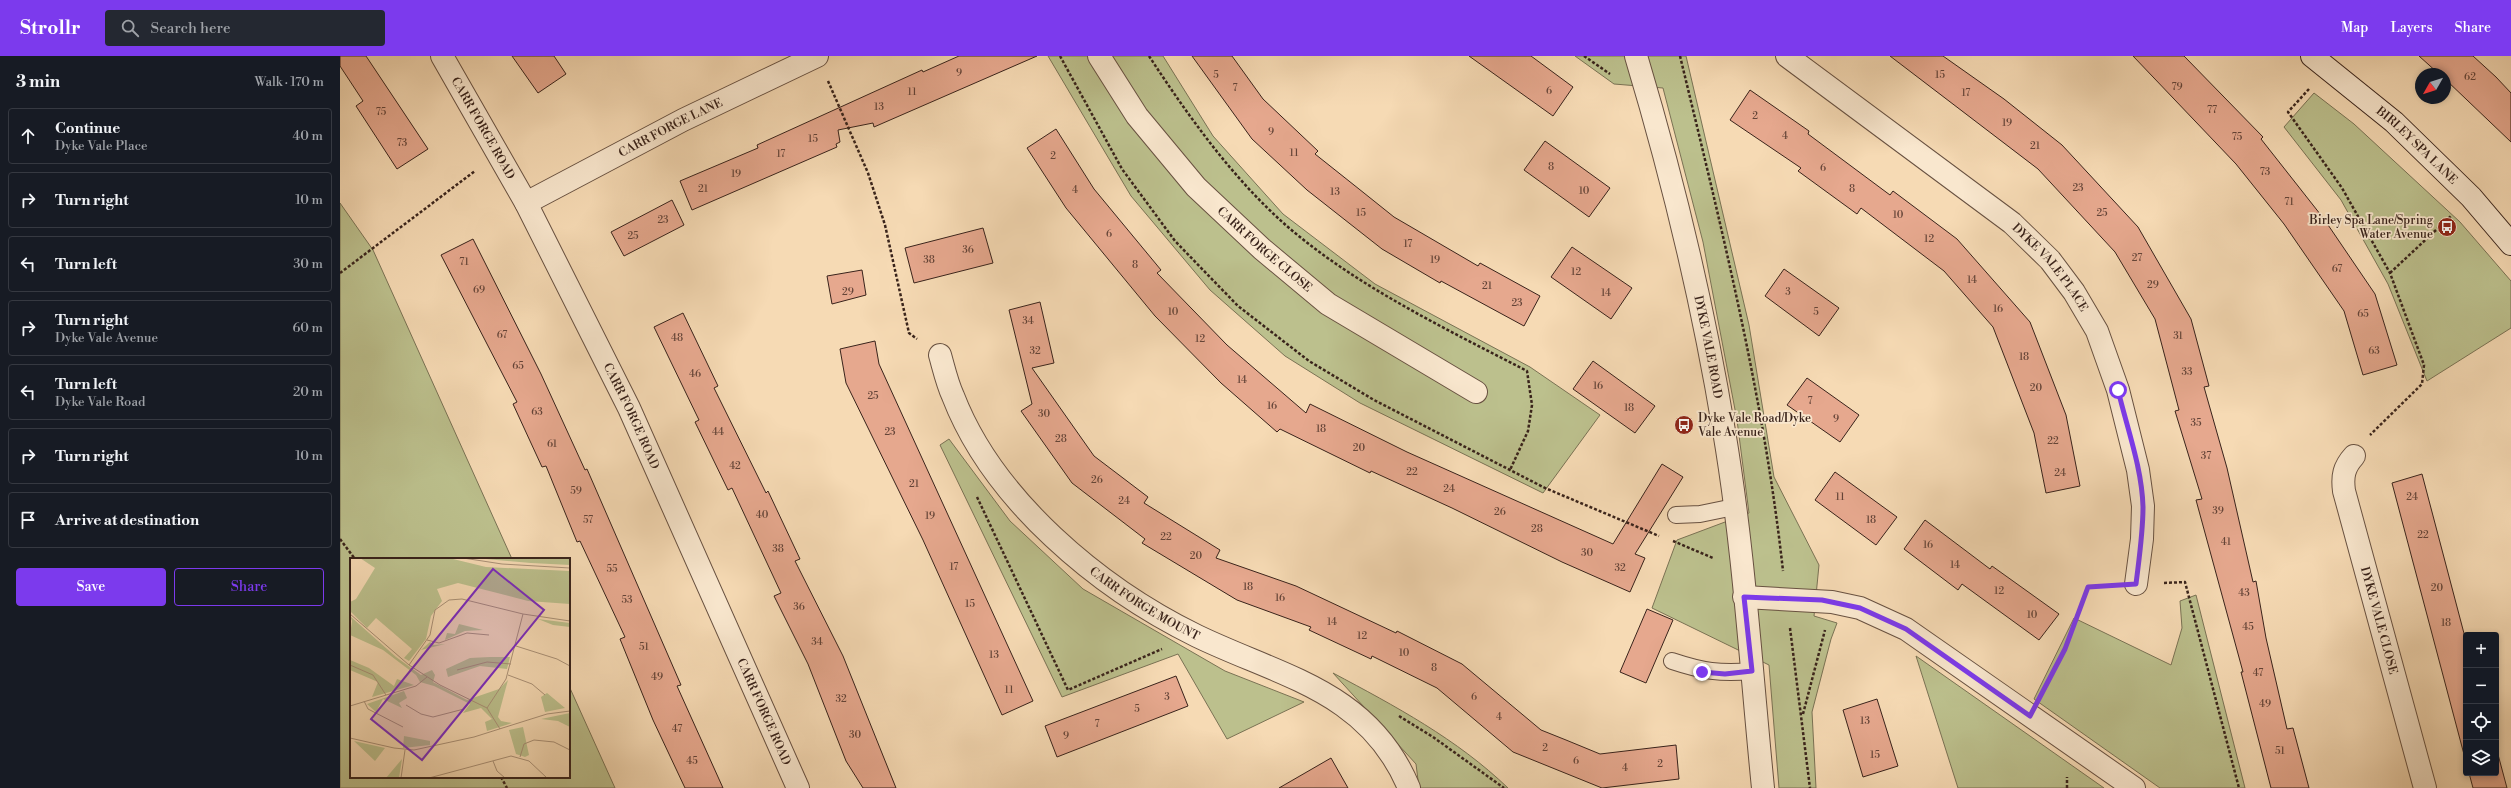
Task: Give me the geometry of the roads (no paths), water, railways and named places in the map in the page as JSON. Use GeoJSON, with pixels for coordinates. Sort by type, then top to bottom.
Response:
{"type":"FeatureCollection","features":[{"type":"Feature","properties":{"kind":"street","name":"CARR FORGE ROAD"},"geometry":{"type":"LineString","coordinates":[[442,56],[499,153],[526,203],[629,408],[798,788]]}},
{"type":"Feature","properties":{"kind":"street","name":"CARR FORGE LANE"},"geometry":{"type":"LineString","coordinates":[[526,203],[683,120],[816,56]]}},
{"type":"Feature","properties":{"kind":"street","name":"CARR FORGE CLOSE"},"geometry":{"type":"LineString","coordinates":[[1099,56],[1137,116],[1196,187],[1262,249],[1328,304],[1476,392]]}},
{"type":"Feature","properties":{"kind":"street","name":"DYKE VALE ROAD"},"geometry":{"type":"LineString","coordinates":[[1637,56],[1669,168],[1702,315],[1724,432],[1734,507],[1752,671],[1762,788]]}},
{"type":"Feature","properties":{"kind":"street","name":"DYKE VALE PLACE"},"geometry":{"type":"LineString","coordinates":[[1787,56],[2012,222],[2050,260],[2074,292],[2097,331],[2118,390],[2138,470],[2143,506],[2142,539],[2136,584]]}},
{"type":"Feature","properties":{"kind":"street","name":"BIRLEY SPA LANE"},"geometry":{"type":"LineString","coordinates":[[2320,62],[2394,122],[2471,197],[2511,244]]}},
{"type":"Feature","properties":{"kind":"street","name":"CARR FORGE MOUNT"},"geometry":{"type":"LineString","coordinates":[[940,355],[953,396],[974,440],[1007,487],[1038,522],[1084,563],[1135,600],[1196,635],[1296,679],[1350,708],[1370,728],[1390,753],[1409,788]]}},
{"type":"Feature","properties":{"kind":"street","name":"DYKE VALE CLOSE"},"geometry":{"type":"LineString","coordinates":[[2354,456],[2347,464],[2342,476],[2344,491],[2425,788]]}},
{"type":"Feature","properties":{"kind":"street"},"geometry":{"type":"LineString","coordinates":[[1744,597],[1786,598],[1832,602],[1860,608],[1906,629],[2134,788]]}},
{"type":"Feature","properties":{"kind":"lane"},"geometry":{"type":"LineString","coordinates":[[1676,515],[1700,514],[1734,507]]}},
{"type":"Feature","properties":{"kind":"lane"},"geometry":{"type":"LineString","coordinates":[[1672,661],[1702,672],[1725,674],[1752,671]]}},
{"type":"Feature","properties":{"kind":"place","name":"Birley Spa Lane/Spring Water Avenue"},"geometry":{"type":"Point","coordinates":[2447,227]}},
{"type":"Feature","properties":{"kind":"place","name":"Dyke Vale Road/Dyke Vale Avenue"},"geometry":{"type":"Point","coordinates":[1684,425]}}]}
